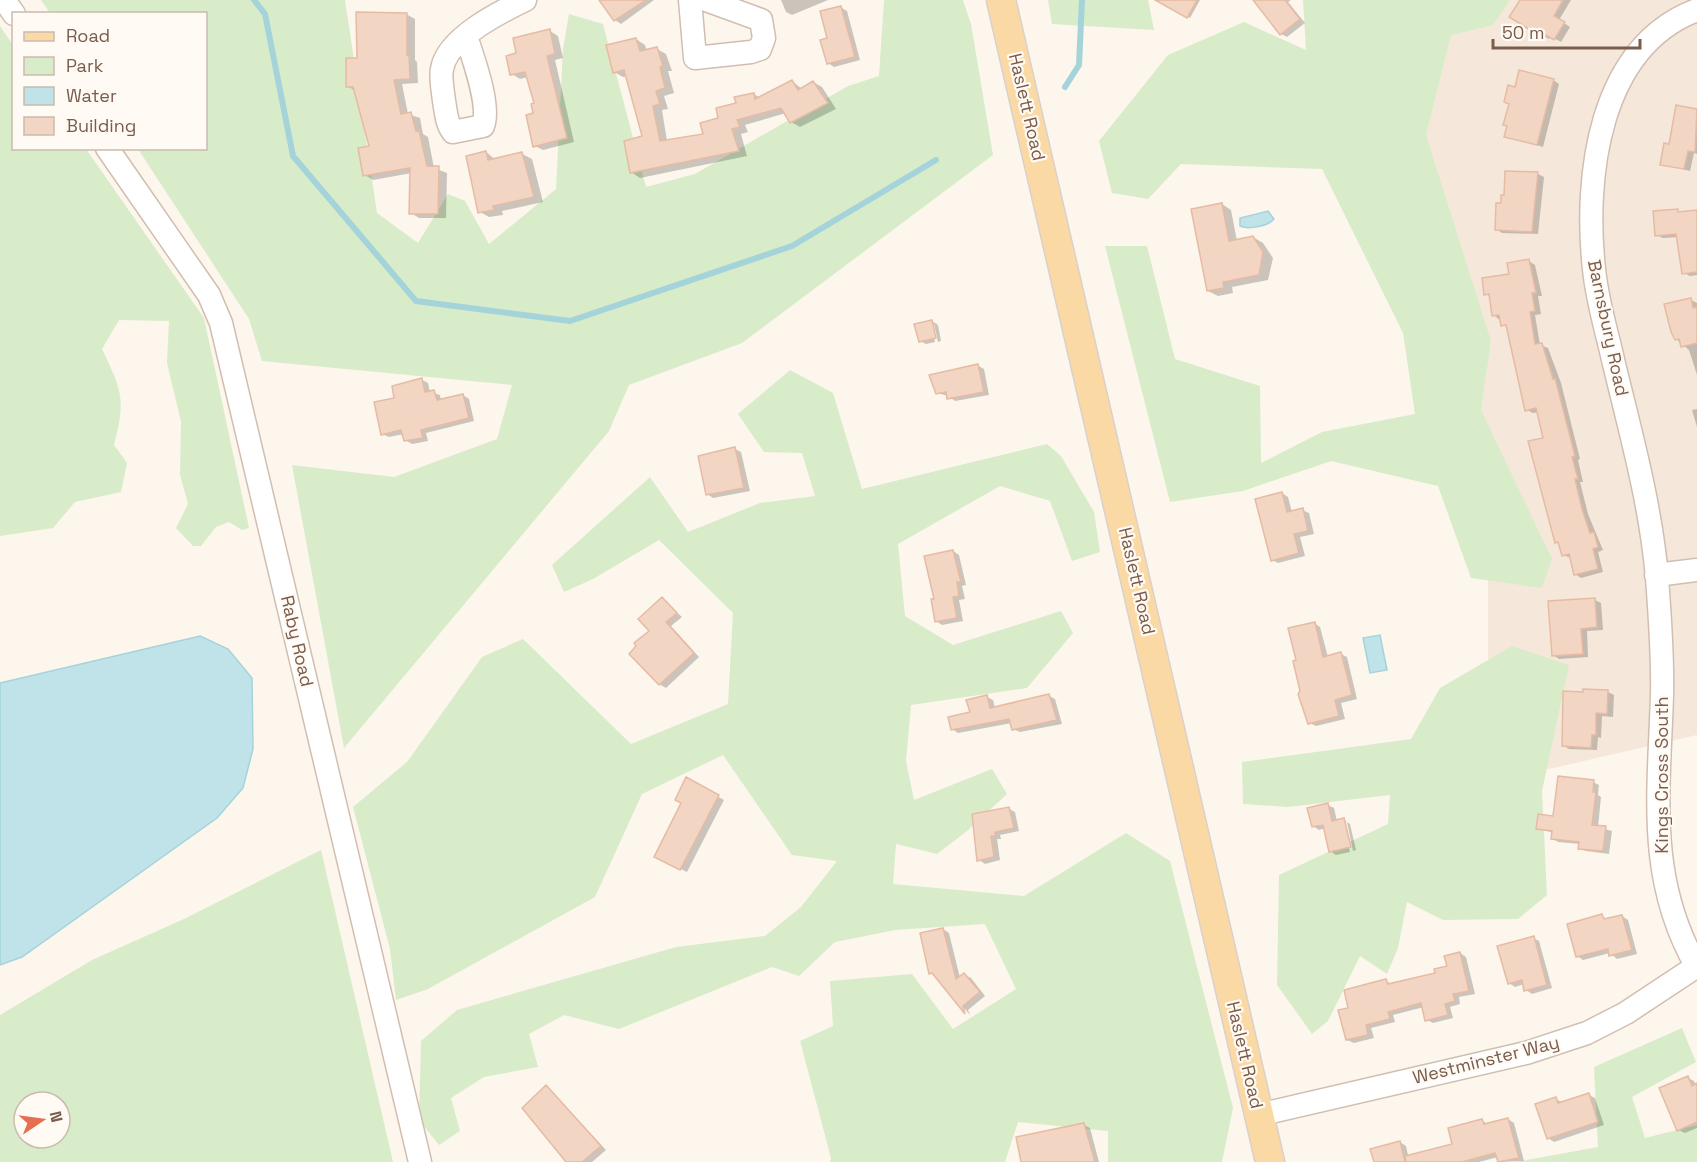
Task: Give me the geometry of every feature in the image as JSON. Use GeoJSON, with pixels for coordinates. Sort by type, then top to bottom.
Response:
{"type":"FeatureCollection","features":[{"type":"Feature","properties":{"kind":"main road","name":"Haslett Road"},"geometry":{"type":"LineString","coordinates":[[1001,0],[1270,1162]]}},
{"type":"Feature","properties":{"kind":"street"},"geometry":{"type":"LineString","coordinates":[[466,36],[494,15],[525,0]]}},
{"type":"Feature","properties":{"kind":"street"},"geometry":{"type":"LineString","coordinates":[[690,0],[695,58],[760,49],[764,38],[761,20],[706,0]]}},
{"type":"Feature","properties":{"kind":"street","name":"Barnsbury Road"},"geometry":{"type":"LineString","coordinates":[[1656,575],[1632,438],[1597,289],[1592,244],[1593,190],[1604,127],[1623,73],[1655,34],[1669,23],[1697,10]]}},
{"type":"Feature","properties":{"kind":"street","name":"Raby Road"},"geometry":{"type":"LineString","coordinates":[[109,150],[209,295],[221,323],[420,1162]]}},
{"type":"Feature","properties":{"kind":"street"},"geometry":{"type":"LineString","coordinates":[[1656,575],[1697,570]]}},
{"type":"Feature","properties":{"kind":"street","name":"Kings Cross South"},"geometry":{"type":"LineString","coordinates":[[1656,575],[1662,691],[1658,841],[1665,892],[1683,942],[1697,966]]}},
{"type":"Feature","properties":{"kind":"street","name":"Westminster Way"},"geometry":{"type":"LineString","coordinates":[[1258,1115],[1526,1053],[1587,1033],[1626,1013],[1697,966]]}},
{"type":"Feature","properties":{"kind":"shaded area"},"geometry":{"type":"Polygon","coordinates":[[[1362,0],[1697,0],[1697,735],[1488,783],[1488,526],[1362,0]]]}},
{"type":"Feature","properties":{"kind":"green space"},"geometry":{"type":"Polygon","coordinates":[[[41,0],[345,0],[377,213],[418,243],[448,194],[465,201],[489,244],[556,189],[563,49],[569,14],[603,24],[646,187],[695,174],[848,86],[879,76],[884,0],[963,0],[971,24],[993,155],[742,343],[629,385],[609,431],[344,748],[292,465],[394,477],[497,439],[512,385],[262,361],[249,319],[139,150],[207,150],[207,12],[49,12],[41,0]]]}},
{"type":"Feature","properties":{"kind":"green space"},"geometry":{"type":"Polygon","coordinates":[[[1048,0],[1148,0],[1154,30],[1052,24],[1048,0]]]}},
{"type":"Feature","properties":{"kind":"green space"},"geometry":{"type":"Polygon","coordinates":[[[1303,0],[1510,0],[1493,25],[1451,35],[1426,135],[1491,341],[1481,410],[1552,559],[1542,588],[1471,578],[1438,486],[1331,461],[1243,491],[1170,502],[1105,246],[1147,246],[1175,359],[1260,386],[1261,463],[1322,432],[1415,414],[1403,333],[1322,169],[1181,164],[1148,199],[1112,193],[1099,141],[1168,55],[1244,22],[1306,50],[1303,0]]]}},
{"type":"Feature","properties":{"kind":"green space"},"geometry":{"type":"Polygon","coordinates":[[[0,26],[12,44],[12,150],[87,150],[204,318],[249,528],[242,530],[229,522],[216,527],[201,546],[193,546],[176,528],[188,504],[180,475],[181,422],[167,363],[169,321],[119,320],[102,349],[120,395],[120,416],[114,445],[127,463],[121,492],[75,502],[53,528],[0,536],[0,26]]]}},
{"type":"Feature","properties":{"kind":"green space"},"geometry":{"type":"Polygon","coordinates":[[[790,370],[833,393],[862,489],[1047,444],[1061,456],[1094,512],[1100,552],[1072,561],[1050,501],[1000,486],[898,544],[905,616],[953,645],[1061,611],[1073,633],[1027,688],[911,705],[906,761],[914,800],[992,769],[1007,794],[967,831],[937,854],[896,844],[893,884],[1024,896],[1126,833],[1170,861],[1233,1108],[1222,1162],[1108,1162],[1108,1131],[1018,1122],[1005,1162],[830,1162],[831,1158],[800,1041],[833,1026],[830,981],[912,974],[953,1029],[1016,989],[985,924],[895,930],[835,942],[799,976],[772,967],[619,1029],[564,1015],[529,1034],[538,1067],[484,1077],[451,1098],[460,1131],[439,1145],[419,1120],[421,1041],[457,1010],[676,947],[765,936],[801,907],[837,861],[792,855],[723,755],[642,794],[595,897],[428,989],[396,1000],[390,949],[353,807],[407,762],[482,657],[523,639],[631,744],[728,704],[733,613],[659,540],[593,579],[564,592],[552,565],[650,477],[688,532],[760,503],[815,496],[802,453],[764,452],[738,414],[790,370]]]}},
{"type":"Feature","properties":{"kind":"green space"},"geometry":{"type":"Polygon","coordinates":[[[1512,646],[1569,665],[1542,791],[1547,895],[1518,919],[1443,920],[1407,902],[1398,948],[1387,974],[1360,956],[1328,1021],[1312,1034],[1277,985],[1279,875],[1388,824],[1390,795],[1288,807],[1243,804],[1242,762],[1411,739],[1440,688],[1512,646]]]}},
{"type":"Feature","properties":{"kind":"green space"},"geometry":{"type":"Polygon","coordinates":[[[321,850],[393,1162],[0,1162],[0,1015],[92,960],[184,919],[321,850]]]}},
{"type":"Feature","properties":{"kind":"green space"},"geometry":{"type":"Polygon","coordinates":[[[1682,1028],[1696,1062],[1632,1097],[1645,1138],[1697,1125],[1697,1162],[1516,1162],[1598,1147],[1594,1067],[1682,1028]]]}},
{"type":"Feature","properties":{"kind":"water"},"geometry":{"type":"Polygon","coordinates":[[[1268,211],[1274,219],[1267,224],[1253,227],[1240,226],[1240,218],[1268,211]]]}},
{"type":"Feature","properties":{"kind":"water"},"geometry":{"type":"Polygon","coordinates":[[[1380,635],[1387,670],[1370,673],[1363,638],[1380,635]]]}},
{"type":"Feature","properties":{"kind":"water"},"geometry":{"type":"Polygon","coordinates":[[[200,636],[228,649],[252,678],[253,749],[243,788],[217,818],[22,957],[0,965],[0,683],[200,636]]]}},
{"type":"Feature","properties":{"kind":"building"},"geometry":{"type":"Polygon","coordinates":[[[599,0],[646,0],[614,21],[599,0]]]}},
{"type":"Feature","properties":{"kind":"building"},"geometry":{"type":"Polygon","coordinates":[[[1155,0],[1197,0],[1187,18],[1155,0]]]}},
{"type":"Feature","properties":{"kind":"building"},"geometry":{"type":"Polygon","coordinates":[[[1253,0],[1285,0],[1300,19],[1280,35],[1253,0]]]}},
{"type":"Feature","properties":{"kind":"building"},"geometry":{"type":"Polygon","coordinates":[[[1520,0],[1563,0],[1554,16],[1565,22],[1554,40],[1544,34],[1542,37],[1509,17],[1520,0]]]}},
{"type":"Feature","properties":{"kind":"building"},"geometry":{"type":"Polygon","coordinates":[[[841,6],[855,57],[827,64],[820,40],[827,38],[820,11],[841,6]]]}},
{"type":"Feature","properties":{"kind":"building"},"geometry":{"type":"Polygon","coordinates":[[[356,12],[407,13],[407,55],[409,55],[410,79],[394,80],[401,114],[411,112],[416,131],[419,130],[427,166],[439,166],[438,214],[409,214],[410,168],[363,176],[358,148],[369,146],[353,87],[346,87],[346,58],[357,58],[356,12]]]}},
{"type":"Feature","properties":{"kind":"building"},"geometry":{"type":"Polygon","coordinates":[[[550,29],[555,54],[547,56],[567,138],[533,147],[526,115],[533,113],[531,104],[534,103],[525,72],[510,75],[506,56],[516,53],[513,38],[550,29]]]}},
{"type":"Feature","properties":{"kind":"building"},"geometry":{"type":"Polygon","coordinates":[[[636,38],[640,51],[657,47],[663,66],[660,67],[665,88],[656,91],[660,104],[653,106],[660,141],[703,134],[700,123],[718,118],[716,108],[736,103],[734,97],[754,93],[755,99],[792,80],[798,90],[813,81],[828,103],[790,123],[781,108],[737,120],[740,127],[732,129],[739,151],[630,173],[624,141],[642,136],[624,70],[613,73],[606,45],[636,38]]]}},
{"type":"Feature","properties":{"kind":"building"},"geometry":{"type":"Polygon","coordinates":[[[1519,70],[1554,79],[1537,145],[1504,137],[1507,126],[1503,125],[1509,104],[1504,102],[1508,85],[1515,87],[1519,70]]]}},
{"type":"Feature","properties":{"kind":"building"},"geometry":{"type":"Polygon","coordinates":[[[1676,105],[1697,109],[1695,152],[1688,151],[1684,169],[1660,165],[1664,143],[1669,144],[1676,105]]]}},
{"type":"Feature","properties":{"kind":"building"},"geometry":{"type":"Polygon","coordinates":[[[486,151],[488,160],[522,152],[534,197],[493,206],[494,210],[478,213],[466,156],[486,151]]]}},
{"type":"Feature","properties":{"kind":"building"},"geometry":{"type":"Polygon","coordinates":[[[1505,171],[1538,172],[1532,232],[1495,230],[1496,203],[1501,203],[1501,195],[1504,195],[1505,171]]]}},
{"type":"Feature","properties":{"kind":"building"},"geometry":{"type":"Polygon","coordinates":[[[1222,203],[1229,241],[1253,236],[1263,252],[1259,275],[1223,282],[1224,288],[1207,291],[1191,209],[1222,203]]]}},
{"type":"Feature","properties":{"kind":"building"},"geometry":{"type":"Polygon","coordinates":[[[1678,209],[1678,212],[1697,210],[1697,272],[1682,274],[1676,234],[1655,236],[1653,211],[1678,209]]]}},
{"type":"Feature","properties":{"kind":"building"},"geometry":{"type":"Polygon","coordinates":[[[1529,259],[1536,293],[1532,293],[1535,311],[1530,312],[1535,344],[1542,343],[1553,379],[1555,378],[1575,456],[1572,457],[1582,509],[1590,533],[1594,532],[1598,547],[1593,549],[1598,569],[1574,575],[1569,554],[1562,556],[1558,542],[1555,543],[1528,441],[1543,438],[1536,408],[1525,411],[1506,325],[1501,326],[1499,315],[1492,316],[1489,294],[1484,295],[1482,278],[1509,274],[1507,263],[1529,259]]]}},
{"type":"Feature","properties":{"kind":"building"},"geometry":{"type":"Polygon","coordinates":[[[1691,298],[1693,308],[1697,307],[1697,343],[1681,347],[1679,339],[1675,340],[1671,332],[1664,304],[1691,298]]]}},
{"type":"Feature","properties":{"kind":"building"},"geometry":{"type":"Polygon","coordinates":[[[932,320],[936,338],[919,342],[914,324],[932,320]]]}},
{"type":"Feature","properties":{"kind":"building"},"geometry":{"type":"Polygon","coordinates":[[[978,364],[984,392],[947,399],[946,392],[936,394],[929,375],[978,364]]]}},
{"type":"Feature","properties":{"kind":"building"},"geometry":{"type":"Polygon","coordinates":[[[422,378],[425,392],[434,390],[437,400],[463,394],[469,418],[421,430],[423,438],[404,441],[401,430],[381,435],[374,402],[394,398],[392,386],[422,378]]]}},
{"type":"Feature","properties":{"kind":"building"},"geometry":{"type":"Polygon","coordinates":[[[735,447],[744,488],[706,495],[698,456],[735,447]]]}},
{"type":"Feature","properties":{"kind":"building"},"geometry":{"type":"Polygon","coordinates":[[[1282,492],[1287,512],[1303,508],[1308,531],[1294,534],[1299,553],[1271,561],[1255,499],[1282,492]]]}},
{"type":"Feature","properties":{"kind":"building"},"geometry":{"type":"Polygon","coordinates":[[[953,550],[961,582],[957,582],[959,596],[953,597],[957,618],[935,622],[931,599],[934,599],[924,556],[953,550]]]}},
{"type":"Feature","properties":{"kind":"building"},"geometry":{"type":"Polygon","coordinates":[[[662,597],[677,613],[666,622],[694,653],[659,685],[629,654],[636,646],[634,643],[649,631],[638,619],[662,597]]]}},
{"type":"Feature","properties":{"kind":"building"},"geometry":{"type":"Polygon","coordinates":[[[1595,598],[1597,627],[1581,629],[1583,654],[1552,656],[1548,601],[1595,598]]]}},
{"type":"Feature","properties":{"kind":"building"},"geometry":{"type":"Polygon","coordinates":[[[1315,622],[1323,657],[1341,652],[1352,695],[1335,700],[1339,716],[1308,724],[1298,694],[1300,691],[1293,661],[1296,660],[1288,628],[1315,622]]]}},
{"type":"Feature","properties":{"kind":"building"},"geometry":{"type":"Polygon","coordinates":[[[1583,689],[1608,690],[1607,714],[1596,713],[1596,735],[1592,735],[1591,748],[1562,746],[1563,691],[1583,692],[1583,689]]]}},
{"type":"Feature","properties":{"kind":"building"},"geometry":{"type":"Polygon","coordinates":[[[1049,694],[1057,720],[1012,730],[1009,719],[951,730],[948,717],[970,712],[966,700],[987,695],[990,708],[1049,694]]]}},
{"type":"Feature","properties":{"kind":"building"},"geometry":{"type":"Polygon","coordinates":[[[1558,776],[1594,780],[1593,792],[1596,792],[1592,825],[1606,826],[1603,851],[1578,849],[1579,842],[1551,839],[1552,831],[1536,829],[1538,814],[1553,816],[1558,776]]]}},
{"type":"Feature","properties":{"kind":"building"},"geometry":{"type":"Polygon","coordinates":[[[686,777],[719,795],[680,870],[654,857],[681,803],[675,800],[686,777]]]}},
{"type":"Feature","properties":{"kind":"building"},"geometry":{"type":"Polygon","coordinates":[[[1328,803],[1332,821],[1344,818],[1351,847],[1329,852],[1323,825],[1312,827],[1307,808],[1328,803]]]}},
{"type":"Feature","properties":{"kind":"building"},"geometry":{"type":"Polygon","coordinates":[[[1009,807],[1014,828],[995,832],[995,836],[991,836],[994,857],[977,861],[972,814],[1009,807]]]}},
{"type":"Feature","properties":{"kind":"building"},"geometry":{"type":"Polygon","coordinates":[[[1602,914],[1604,919],[1622,915],[1632,950],[1609,956],[1608,949],[1576,957],[1567,924],[1602,914]]]}},
{"type":"Feature","properties":{"kind":"building"},"geometry":{"type":"Polygon","coordinates":[[[943,928],[956,979],[964,973],[980,992],[963,1006],[965,1014],[932,973],[929,974],[920,933],[943,928]]]}},
{"type":"Feature","properties":{"kind":"building"},"geometry":{"type":"Polygon","coordinates":[[[1534,936],[1547,985],[1524,991],[1522,980],[1508,984],[1497,946],[1534,936]]]}},
{"type":"Feature","properties":{"kind":"building"},"geometry":{"type":"Polygon","coordinates":[[[1460,952],[1469,991],[1453,994],[1455,1001],[1445,1004],[1448,1015],[1425,1021],[1421,1003],[1388,1012],[1390,1019],[1366,1025],[1368,1035],[1346,1040],[1338,1010],[1348,1008],[1344,990],[1386,979],[1388,984],[1435,973],[1434,969],[1447,966],[1444,956],[1460,952]]]}},
{"type":"Feature","properties":{"kind":"building"},"geometry":{"type":"Polygon","coordinates":[[[1688,1076],[1692,1086],[1697,1083],[1697,1122],[1677,1131],[1659,1088],[1688,1076]]]}},
{"type":"Feature","properties":{"kind":"building"},"geometry":{"type":"Polygon","coordinates":[[[546,1085],[601,1146],[582,1162],[566,1162],[522,1108],[546,1085]]]}},
{"type":"Feature","properties":{"kind":"building"},"geometry":{"type":"Polygon","coordinates":[[[1589,1093],[1598,1122],[1547,1139],[1535,1104],[1556,1097],[1558,1103],[1589,1093]]]}},
{"type":"Feature","properties":{"kind":"building"},"geometry":{"type":"Polygon","coordinates":[[[1508,1118],[1519,1158],[1498,1162],[1495,1153],[1462,1162],[1406,1162],[1405,1156],[1452,1144],[1448,1128],[1482,1119],[1484,1124],[1508,1118]]]}},
{"type":"Feature","properties":{"kind":"building"},"geometry":{"type":"Polygon","coordinates":[[[1084,1123],[1095,1162],[1021,1162],[1016,1137],[1084,1123]]]}},
{"type":"Feature","properties":{"kind":"building"},"geometry":{"type":"Polygon","coordinates":[[[1400,1141],[1405,1162],[1374,1162],[1370,1149],[1400,1141]]]}},
{"type":"Feature","properties":{"kind":"waterway"},"geometry":{"type":"LineString","coordinates":[[254,0],[265,14],[293,156],[416,301],[570,321],[792,246],[936,160]]}},
{"type":"Feature","properties":{"kind":"waterway"},"geometry":{"type":"LineString","coordinates":[[1065,87],[1079,65],[1082,0]]}}]}
